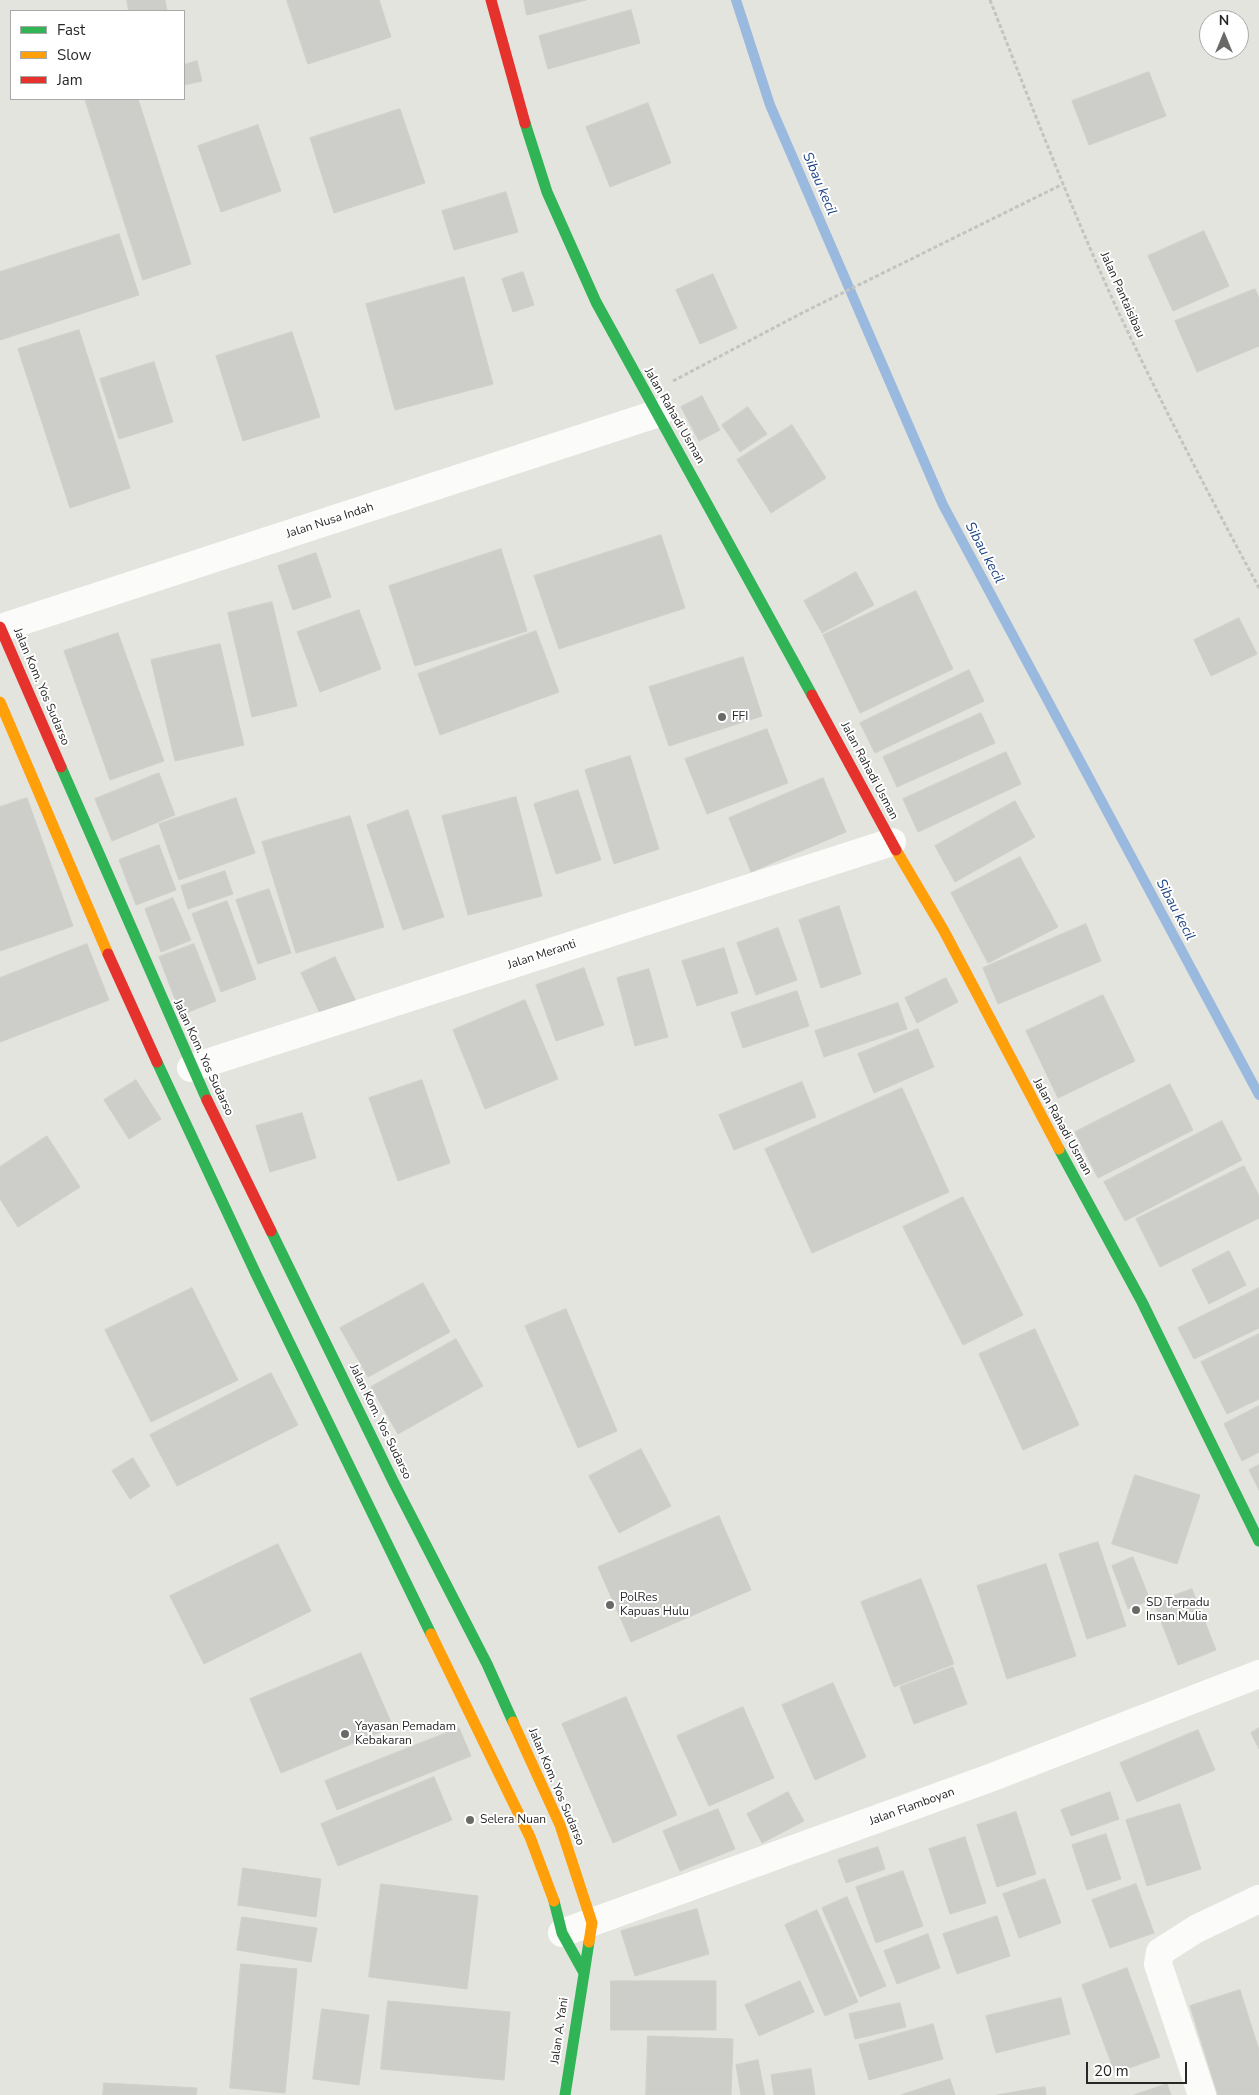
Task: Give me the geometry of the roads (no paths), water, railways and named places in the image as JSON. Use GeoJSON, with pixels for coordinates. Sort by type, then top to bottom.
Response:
{"type":"FeatureCollection","features":[{"type":"Feature","properties":{"kind":"main road","name":"Jalan Rahadi Usman"},"geometry":{"type":"LineString","coordinates":[[492,0],[515,91],[547,192],[596,302],[892,842],[944,931],[1029,1095],[1142,1302],[1259,1541]]}},
{"type":"Feature","properties":{"kind":"main road","name":"Jalan Kom. Yos Sudarso"},"geometry":{"type":"LineString","coordinates":[[0,627],[191,1068],[389,1472],[487,1664],[560,1825],[592,1923],[583,1971]]}},
{"type":"Feature","properties":{"kind":"main road"},"geometry":{"type":"LineString","coordinates":[[0,702],[58,845],[164,1080],[530,1838],[550,1887],[562,1933],[583,1971]]}},
{"type":"Feature","properties":{"kind":"main road","name":"Jalan A. Yani"},"geometry":{"type":"LineString","coordinates":[[565,2095],[583,1971]]}},
{"type":"Feature","properties":{"kind":"street","name":"Jalan Nusa Indah"},"geometry":{"type":"LineString","coordinates":[[0,627],[652,404]]}},
{"type":"Feature","properties":{"kind":"street","name":"Jalan Meranti"},"geometry":{"type":"LineString","coordinates":[[191,1068],[892,842]]}},
{"type":"Feature","properties":{"kind":"street","name":"Jalan Flamboyan"},"geometry":{"type":"LineString","coordinates":[[562,1933],[990,1778],[1259,1674]]}},
{"type":"Feature","properties":{"kind":"street"},"geometry":{"type":"LineString","coordinates":[[1202,2095],[1158,1964],[1158,1957],[1160,1952],[1196,1929],[1259,1899]]}},
{"type":"Feature","properties":{"kind":"waterway","name":"Sibau kecil"},"geometry":{"type":"LineString","coordinates":[[736,0],[770,105],[943,505],[1259,1095]]}},
{"type":"Feature","properties":{"kind":"place","name":"FFI"},"geometry":{"type":"Point","coordinates":[722,717]}},
{"type":"Feature","properties":{"kind":"place","name":"PolRes Kapuas Hulu"},"geometry":{"type":"Point","coordinates":[610,1605]}},
{"type":"Feature","properties":{"kind":"place","name":"SD Terpadu Insan Mulia"},"geometry":{"type":"Point","coordinates":[1136,1610]}},
{"type":"Feature","properties":{"kind":"place","name":"Yayasan Pemadam Kebakaran"},"geometry":{"type":"Point","coordinates":[345,1734]}},
{"type":"Feature","properties":{"kind":"place","name":"Selera Nuan"},"geometry":{"type":"Point","coordinates":[470,1820]}}]}
